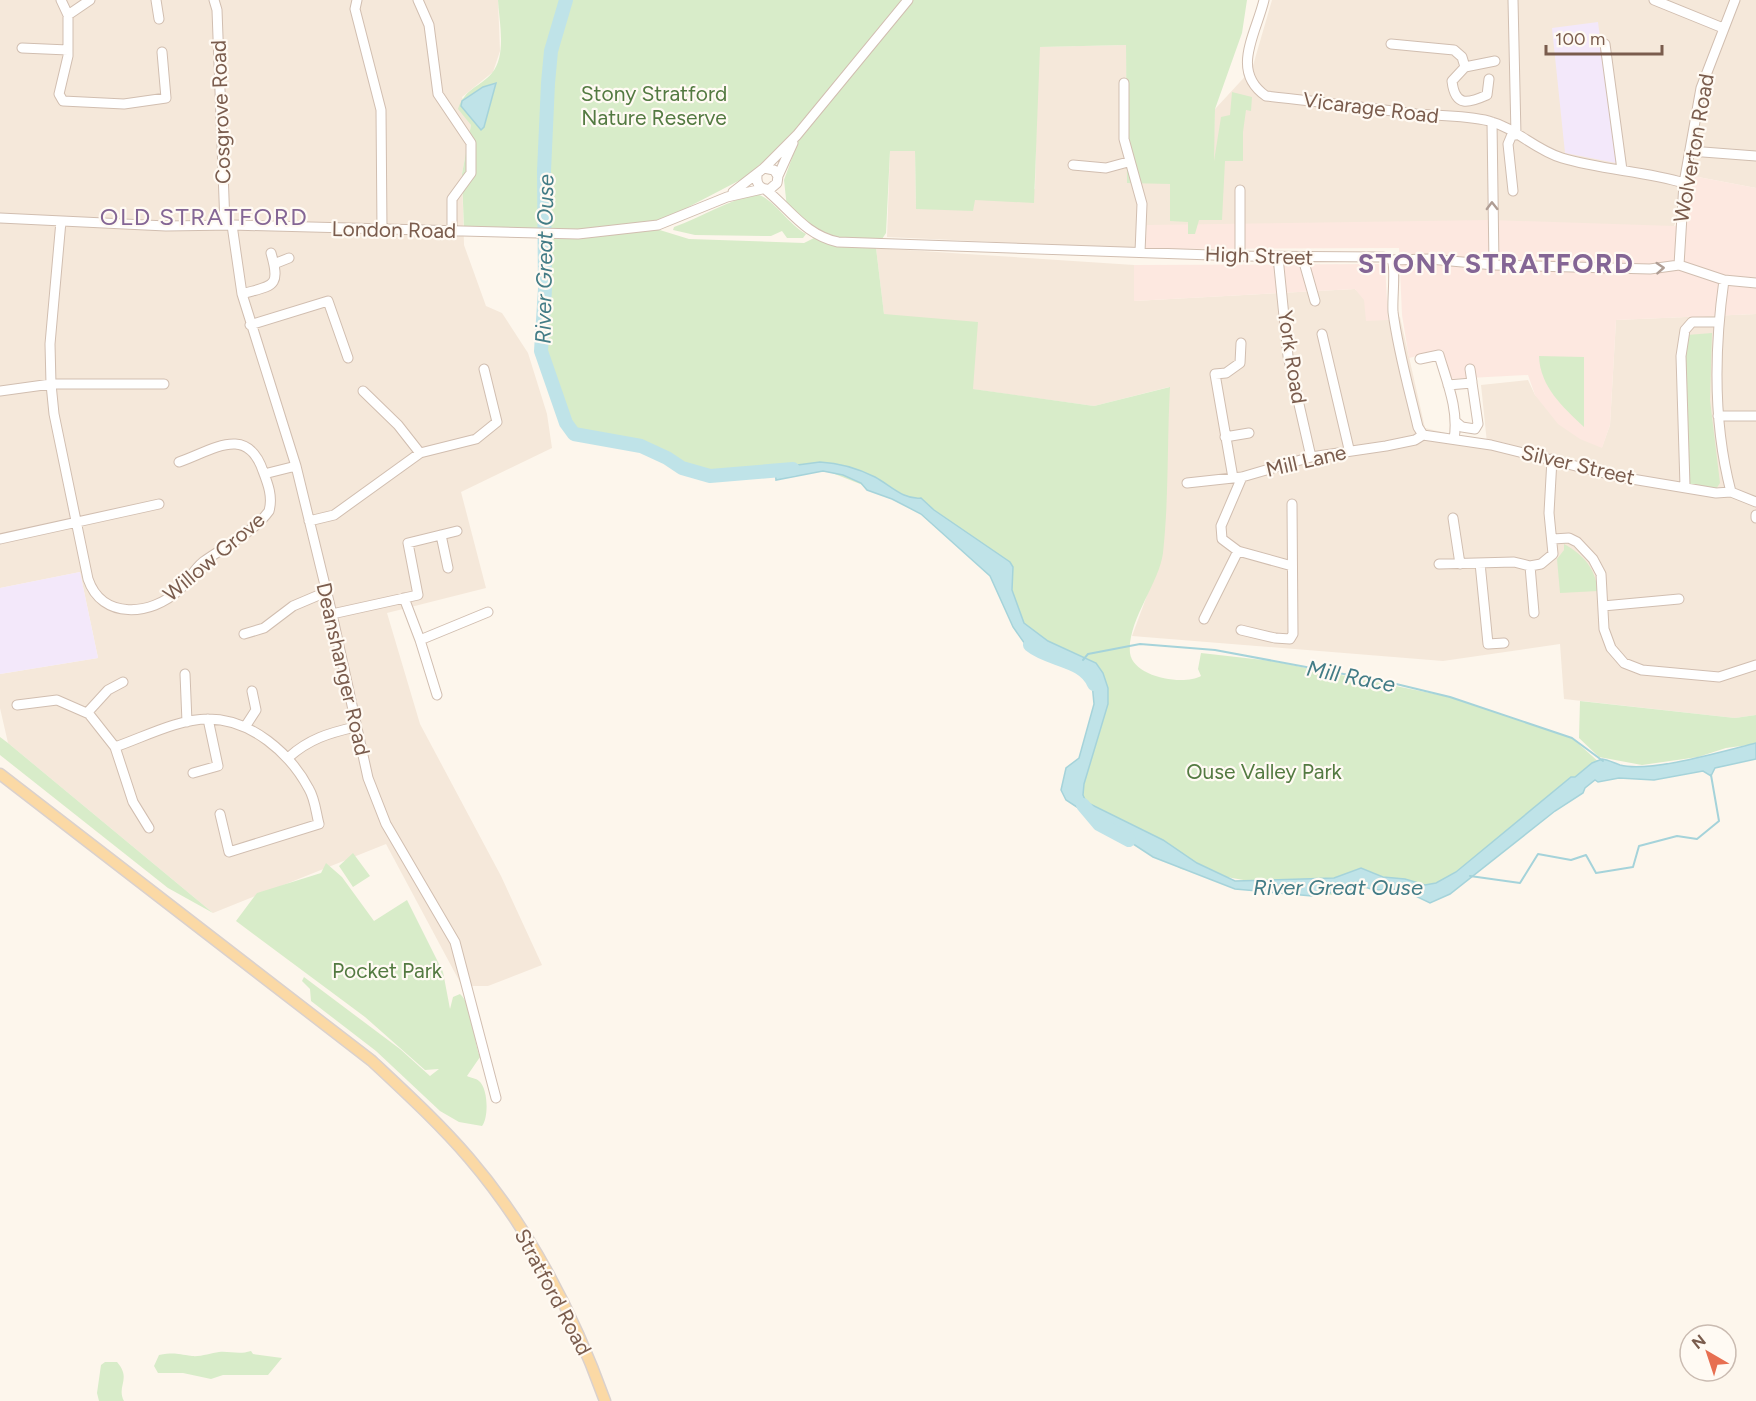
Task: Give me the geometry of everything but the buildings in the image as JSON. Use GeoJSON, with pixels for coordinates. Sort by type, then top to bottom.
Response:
{"type":"FeatureCollection","features":[{"type":"Feature","properties":{"kind":"main road","name":"Stratford Road"},"geometry":{"type":"LineString","coordinates":[[0,774],[372,1061],[470,1159],[545,1268],[573,1322],[605,1401]]}},
{"type":"Feature","properties":{"kind":"street"},"geometry":{"type":"LineString","coordinates":[[61,0],[68,15],[68,50],[59,94],[63,101],[124,104],[166,98],[162,52]]}},
{"type":"Feature","properties":{"kind":"street"},"geometry":{"type":"LineString","coordinates":[[68,15],[90,0]]}},
{"type":"Feature","properties":{"kind":"street"},"geometry":{"type":"LineString","coordinates":[[156,0],[159,19]]}},
{"type":"Feature","properties":{"kind":"street","name":"Cosgrove Road"},"geometry":{"type":"LineString","coordinates":[[214,0],[218,28],[228,225]]}},
{"type":"Feature","properties":{"kind":"street"},"geometry":{"type":"LineString","coordinates":[[357,0],[356,9],[381,110],[382,230]]}},
{"type":"Feature","properties":{"kind":"street"},"geometry":{"type":"LineString","coordinates":[[418,0],[429,25],[438,94],[471,143],[471,173],[452,199],[452,231]]}},
{"type":"Feature","properties":{"kind":"street"},"geometry":{"type":"LineString","coordinates":[[727,197],[757,176],[796,135],[908,0]]}},
{"type":"Feature","properties":{"kind":"street","name":"Vicarage Road"},"geometry":{"type":"LineString","coordinates":[[1264,0],[1245,69],[1253,87],[1266,96],[1419,114],[1469,117],[1492,122],[1560,158],[1651,173],[1684,183]]}},
{"type":"Feature","properties":{"kind":"street"},"geometry":{"type":"LineString","coordinates":[[1513,0],[1515,134],[1508,144],[1513,191]]}},
{"type":"Feature","properties":{"kind":"street"},"geometry":{"type":"LineString","coordinates":[[1654,0],[1723,28]]}},
{"type":"Feature","properties":{"kind":"street","name":"Wolverton Road"},"geometry":{"type":"LineString","coordinates":[[1679,265],[1684,183],[1701,88],[1735,0]]}},
{"type":"Feature","properties":{"kind":"street"},"geometry":{"type":"LineString","coordinates":[[1391,44],[1454,50],[1462,57],[1465,67]]}},
{"type":"Feature","properties":{"kind":"street"},"geometry":{"type":"LineString","coordinates":[[1605,44],[1622,170]]}},
{"type":"Feature","properties":{"kind":"street"},"geometry":{"type":"LineString","coordinates":[[22,48],[68,50]]}},
{"type":"Feature","properties":{"kind":"street"},"geometry":{"type":"LineString","coordinates":[[1489,79],[1487,94],[1469,102],[1461,100],[1453,91],[1452,81],[1465,67],[1495,61]]}},
{"type":"Feature","properties":{"kind":"street"},"geometry":{"type":"LineString","coordinates":[[1124,83],[1124,139],[1128,162],[1142,204],[1140,252]]}},
{"type":"Feature","properties":{"kind":"street"},"geometry":{"type":"LineString","coordinates":[[1469,102],[1469,117]]}},
{"type":"Feature","properties":{"kind":"street"},"geometry":{"type":"LineString","coordinates":[[1492,122],[1494,265]]}},
{"type":"Feature","properties":{"kind":"street"},"geometry":{"type":"LineString","coordinates":[[727,197],[770,189],[778,179],[796,135]]}},
{"type":"Feature","properties":{"kind":"street"},"geometry":{"type":"LineString","coordinates":[[1690,151],[1756,156]]}},
{"type":"Feature","properties":{"kind":"street"},"geometry":{"type":"LineString","coordinates":[[1073,165],[1106,168],[1128,162]]}},
{"type":"Feature","properties":{"kind":"street"},"geometry":{"type":"LineString","coordinates":[[764,168],[771,168],[778,179],[787,208]]}},
{"type":"Feature","properties":{"kind":"street"},"geometry":{"type":"LineString","coordinates":[[757,176],[757,183],[787,208]]}},
{"type":"Feature","properties":{"kind":"street"},"geometry":{"type":"LineString","coordinates":[[1240,190],[1240,256]]}},
{"type":"Feature","properties":{"kind":"street","name":"London Road"},"geometry":{"type":"LineString","coordinates":[[0,218],[166,226],[228,225],[578,234],[658,225],[727,197]]}},
{"type":"Feature","properties":{"kind":"street","name":"High Street"},"geometry":{"type":"LineString","coordinates":[[787,208],[817,236],[838,242],[1240,256],[1383,257],[1392,260],[1430,259],[1494,265],[1650,269],[1679,265]]}},
{"type":"Feature","properties":{"kind":"street","name":"Willow Grove"},"geometry":{"type":"LineString","coordinates":[[61,221],[50,344],[54,414],[88,582],[100,601],[121,610],[156,605],[181,589],[200,565],[265,516],[271,504],[264,474],[258,455],[244,444],[233,443],[179,462]]}},
{"type":"Feature","properties":{"kind":"street","name":"Deanshanger Road"},"geometry":{"type":"LineString","coordinates":[[228,225],[250,325],[296,466],[333,614],[355,727],[368,778],[386,824],[454,942],[496,1098]]}},
{"type":"Feature","properties":{"kind":"street"},"geometry":{"type":"LineString","coordinates":[[242,294],[275,282],[278,276],[271,253]]}},
{"type":"Feature","properties":{"kind":"street","name":"York Road"},"geometry":{"type":"LineString","coordinates":[[1278,257],[1288,356],[1311,457]]}},
{"type":"Feature","properties":{"kind":"street"},"geometry":{"type":"LineString","coordinates":[[274,264],[289,258]]}},
{"type":"Feature","properties":{"kind":"street"},"geometry":{"type":"LineString","coordinates":[[1392,260],[1394,268],[1391,296],[1401,359],[1418,427],[1424,436]]}},
{"type":"Feature","properties":{"kind":"street"},"geometry":{"type":"LineString","coordinates":[[1679,265],[1724,280],[1756,283]]}},
{"type":"Feature","properties":{"kind":"street"},"geometry":{"type":"LineString","coordinates":[[1305,266],[1315,301]]}},
{"type":"Feature","properties":{"kind":"street"},"geometry":{"type":"LineString","coordinates":[[1724,280],[1718,322],[1718,416],[1720,447],[1731,492]]}},
{"type":"Feature","properties":{"kind":"street"},"geometry":{"type":"LineString","coordinates":[[250,325],[328,302],[348,358]]}},
{"type":"Feature","properties":{"kind":"street"},"geometry":{"type":"LineString","coordinates":[[1685,486],[1681,356],[1685,330],[1692,322],[1718,322]]}},
{"type":"Feature","properties":{"kind":"street"},"geometry":{"type":"LineString","coordinates":[[1322,334],[1349,449]]}},
{"type":"Feature","properties":{"kind":"street"},"geometry":{"type":"LineString","coordinates":[[1241,343],[1240,363],[1226,373],[1215,374],[1225,437],[1237,478],[1221,526],[1222,539],[1238,552],[1292,566]]}},
{"type":"Feature","properties":{"kind":"street"},"geometry":{"type":"LineString","coordinates":[[1420,359],[1438,355],[1448,385],[1456,422],[1454,439]]}},
{"type":"Feature","properties":{"kind":"street"},"geometry":{"type":"LineString","coordinates":[[309,521],[334,515],[420,453],[476,439],[497,422],[484,369]]}},
{"type":"Feature","properties":{"kind":"street"},"geometry":{"type":"LineString","coordinates":[[1456,422],[1469,429],[1475,429],[1478,424],[1470,369]]}},
{"type":"Feature","properties":{"kind":"street"},"geometry":{"type":"LineString","coordinates":[[1448,385],[1472,382]]}},
{"type":"Feature","properties":{"kind":"street"},"geometry":{"type":"LineString","coordinates":[[0,392],[51,384],[164,384]]}},
{"type":"Feature","properties":{"kind":"street"},"geometry":{"type":"LineString","coordinates":[[363,391],[398,425],[420,453]]}},
{"type":"Feature","properties":{"kind":"street"},"geometry":{"type":"LineString","coordinates":[[1718,416],[1756,416]]}},
{"type":"Feature","properties":{"kind":"street"},"geometry":{"type":"LineString","coordinates":[[1225,437],[1249,433]]}},
{"type":"Feature","properties":{"kind":"street","name":"Mill Lane"},"geometry":{"type":"LineString","coordinates":[[1187,483],[1237,478],[1311,457],[1349,449],[1386,446],[1424,436]]}},
{"type":"Feature","properties":{"kind":"street","name":"Silver Street"},"geometry":{"type":"LineString","coordinates":[[1424,436],[1454,439],[1552,459],[1620,477],[1685,486],[1716,493],[1731,492],[1756,502]]}},
{"type":"Feature","properties":{"kind":"street"},"geometry":{"type":"LineString","coordinates":[[1439,564],[1514,562],[1530,566],[1542,564],[1553,554],[1549,513],[1552,459]]}},
{"type":"Feature","properties":{"kind":"street"},"geometry":{"type":"LineString","coordinates":[[264,474],[296,466]]}},
{"type":"Feature","properties":{"kind":"street"},"geometry":{"type":"LineString","coordinates":[[0,539],[159,504]]}},
{"type":"Feature","properties":{"kind":"street"},"geometry":{"type":"LineString","coordinates":[[1241,630],[1275,639],[1290,639],[1293,634],[1292,504]]}},
{"type":"Feature","properties":{"kind":"street"},"geometry":{"type":"LineString","coordinates":[[1453,518],[1460,564]]}},
{"type":"Feature","properties":{"kind":"street"},"geometry":{"type":"LineString","coordinates":[[333,614],[418,595],[408,543],[458,531]]}},
{"type":"Feature","properties":{"kind":"street"},"geometry":{"type":"LineString","coordinates":[[441,535],[448,568]]}},
{"type":"Feature","properties":{"kind":"street"},"geometry":{"type":"LineString","coordinates":[[1553,539],[1569,538],[1577,542],[1593,559],[1601,574],[1604,629],[1611,648],[1624,663],[1642,670],[1719,677],[1756,665]]}},
{"type":"Feature","properties":{"kind":"street"},"geometry":{"type":"LineString","coordinates":[[1204,619],[1238,552]]}},
{"type":"Feature","properties":{"kind":"street"},"geometry":{"type":"LineString","coordinates":[[1480,563],[1488,644]]}},
{"type":"Feature","properties":{"kind":"street"},"geometry":{"type":"LineString","coordinates":[[1530,566],[1534,613]]}},
{"type":"Feature","properties":{"kind":"street"},"geometry":{"type":"LineString","coordinates":[[244,634],[264,628],[293,606],[326,591]]}},
{"type":"Feature","properties":{"kind":"street"},"geometry":{"type":"LineString","coordinates":[[404,598],[437,695]]}},
{"type":"Feature","properties":{"kind":"street"},"geometry":{"type":"LineString","coordinates":[[1603,606],[1679,599]]}},
{"type":"Feature","properties":{"kind":"street"},"geometry":{"type":"LineString","coordinates":[[1198,605],[1209,609]]}},
{"type":"Feature","properties":{"kind":"street"},"geometry":{"type":"LineString","coordinates":[[420,640],[488,612]]}},
{"type":"Feature","properties":{"kind":"street"},"geometry":{"type":"LineString","coordinates":[[1476,645],[1504,643]]}},
{"type":"Feature","properties":{"kind":"street"},"geometry":{"type":"LineString","coordinates":[[185,674],[187,722]]}},
{"type":"Feature","properties":{"kind":"street"},"geometry":{"type":"LineString","coordinates":[[87,712],[108,690],[123,682]]}},
{"type":"Feature","properties":{"kind":"street"},"geometry":{"type":"LineString","coordinates":[[245,727],[256,710],[252,691]]}},
{"type":"Feature","properties":{"kind":"street"},"geometry":{"type":"LineString","coordinates":[[17,705],[57,700],[87,712],[115,747],[134,802],[149,828]]}},
{"type":"Feature","properties":{"kind":"street"},"geometry":{"type":"LineString","coordinates":[[194,773],[218,766],[208,719]]}},
{"type":"Feature","properties":{"kind":"street"},"geometry":{"type":"LineString","coordinates":[[115,747],[187,722],[208,719],[245,727],[289,757],[310,791],[319,824],[229,852],[220,814]]}},
{"type":"Feature","properties":{"kind":"street"},"geometry":{"type":"LineString","coordinates":[[289,757],[304,744],[355,727]]}},
{"type":"Feature","properties":{"kind":"shaded area"},"geometry":{"type":"Polygon","coordinates":[[[0,0],[498,0],[500,51],[493,72],[462,97],[471,125],[462,174],[464,245],[486,306],[502,313],[528,353],[547,414],[552,448],[461,492],[486,588],[387,613],[420,724],[501,876],[542,965],[488,986],[462,986],[386,844],[213,913],[8,743],[0,708],[0,674],[98,658],[80,572],[0,588],[0,0]]]}},
{"type":"Feature","properties":{"kind":"shaded area"},"geometry":{"type":"Polygon","coordinates":[[[1272,0],[1756,0],[1756,188],[1693,176],[1674,226],[1147,225],[1145,249],[887,237],[890,151],[915,151],[916,209],[1035,189],[1038,47],[1126,45],[1128,183],[1171,183],[1213,165],[1215,109],[1252,69],[1272,0]]]}},
{"type":"Feature","properties":{"kind":"shaded area"},"geometry":{"type":"Polygon","coordinates":[[[1598,22],[1616,163],[1565,153],[1552,28],[1598,22]]]}},
{"type":"Feature","properties":{"kind":"shaded area"},"geometry":{"type":"Polygon","coordinates":[[[1693,176],[1756,188],[1756,314],[1616,320],[1610,425],[1602,448],[1580,439],[1558,424],[1535,395],[1528,375],[1450,379],[1443,350],[1409,358],[1402,315],[1399,248],[1145,249],[1147,225],[1490,220],[1674,226],[1688,222],[1693,176]]]}},
{"type":"Feature","properties":{"kind":"shaded area"},"geometry":{"type":"Polygon","coordinates":[[[876,248],[1134,265],[1134,301],[1355,289],[1388,320],[1400,317],[1425,428],[1487,443],[1481,385],[1528,380],[1535,395],[1602,447],[1610,425],[1616,320],[1756,314],[1756,715],[1735,718],[1564,699],[1560,644],[1443,661],[1132,636],[1162,555],[1169,387],[1094,406],[972,389],[884,314],[876,248]]]}},
{"type":"Feature","properties":{"kind":"shaded area"},"geometry":{"type":"Polygon","coordinates":[[[1385,264],[1388,320],[1366,321],[1364,300],[1355,289],[1134,301],[1134,265],[1385,264]]]}},
{"type":"Feature","properties":{"kind":"shaded area"},"geometry":{"type":"Polygon","coordinates":[[[80,572],[98,658],[0,674],[0,588],[80,572]]]}},
{"type":"Feature","properties":{"kind":"green space"},"geometry":{"type":"Polygon","coordinates":[[[498,0],[1247,0],[1242,33],[1215,109],[1214,161],[1221,117],[1230,115],[1232,92],[1252,97],[1251,111],[1246,110],[1243,161],[1225,161],[1222,220],[1199,220],[1195,234],[1188,234],[1188,222],[1170,221],[1170,184],[1127,183],[1126,45],[1040,47],[1034,203],[975,200],[973,211],[916,209],[915,151],[890,151],[886,233],[876,248],[884,314],[978,322],[973,389],[1094,406],[1170,387],[1163,553],[1156,577],[1138,615],[1130,641],[1130,653],[1133,661],[1140,668],[1160,677],[1193,679],[1201,676],[1198,669],[1201,653],[1272,661],[1450,697],[1572,738],[1601,764],[1436,899],[1384,885],[1330,895],[1181,869],[1077,803],[1103,682],[1100,670],[1027,639],[986,567],[916,506],[822,469],[721,476],[575,428],[554,396],[541,351],[550,290],[548,234],[464,232],[462,174],[471,125],[458,109],[464,97],[487,78],[497,66],[501,48],[498,0]],[[804,125],[746,177],[650,227],[689,239],[804,243],[816,237],[787,208],[784,180],[804,125]]]}},
{"type":"Feature","properties":{"kind":"green space"},"geometry":{"type":"Polygon","coordinates":[[[757,194],[769,201],[792,224],[806,234],[803,238],[787,238],[782,231],[771,236],[695,235],[673,230],[674,227],[725,204],[757,194]]]}},
{"type":"Feature","properties":{"kind":"green space"},"geometry":{"type":"Polygon","coordinates":[[[1712,333],[1710,400],[1720,483],[1716,489],[1689,485],[1684,356],[1687,335],[1712,333]]]}},
{"type":"Feature","properties":{"kind":"green space"},"geometry":{"type":"Polygon","coordinates":[[[1539,356],[1584,357],[1584,427],[1548,387],[1540,367],[1539,356]]]}},
{"type":"Feature","properties":{"kind":"green space"},"geometry":{"type":"Polygon","coordinates":[[[1564,544],[1587,563],[1598,591],[1560,593],[1557,559],[1564,550],[1564,544]]]}},
{"type":"Feature","properties":{"kind":"green space"},"geometry":{"type":"Polygon","coordinates":[[[1580,701],[1735,718],[1756,715],[1756,744],[1726,748],[1698,757],[1642,765],[1599,757],[1579,738],[1580,701]]]}},
{"type":"Feature","properties":{"kind":"green space"},"geometry":{"type":"Polygon","coordinates":[[[0,737],[213,913],[168,888],[0,755],[0,737]]]}},
{"type":"Feature","properties":{"kind":"green space"},"geometry":{"type":"Polygon","coordinates":[[[353,853],[370,876],[353,887],[339,866],[353,853]]]}},
{"type":"Feature","properties":{"kind":"green space","name":"Pocket Park"},"geometry":{"type":"Polygon","coordinates":[[[326,863],[342,877],[374,921],[407,900],[443,972],[450,1009],[453,997],[460,994],[471,1015],[480,1057],[467,1076],[478,1080],[486,1096],[486,1110],[482,1126],[459,1122],[440,1111],[376,1051],[311,1001],[310,989],[302,981],[304,977],[400,1049],[430,1076],[439,1069],[425,1070],[365,1017],[236,921],[257,893],[321,873],[326,863]]]}},
{"type":"Feature","properties":{"kind":"green space"},"geometry":{"type":"Polygon","coordinates":[[[251,1351],[253,1354],[282,1358],[268,1375],[223,1375],[211,1379],[183,1373],[158,1373],[154,1366],[159,1355],[164,1354],[195,1356],[219,1352],[251,1351]]]}},
{"type":"Feature","properties":{"kind":"green space"},"geometry":{"type":"Polygon","coordinates":[[[105,1362],[117,1362],[121,1368],[124,1378],[122,1396],[124,1401],[99,1401],[97,1393],[101,1365],[105,1362]]]}},
{"type":"Feature","properties":{"kind":"water"},"geometry":{"type":"Polygon","coordinates":[[[496,83],[484,127],[481,130],[461,106],[462,101],[483,87],[496,83]]]}},
{"type":"Feature","properties":{"kind":"water"},"geometry":{"type":"Polygon","coordinates":[[[820,462],[855,469],[875,477],[908,497],[921,498],[934,510],[1010,562],[1013,567],[1012,590],[1024,623],[1048,641],[1096,663],[1103,673],[1108,688],[1108,704],[1084,784],[1083,795],[1086,802],[1163,840],[1197,863],[1235,881],[1334,878],[1361,868],[1383,877],[1405,879],[1425,885],[1436,883],[1456,872],[1571,777],[1575,777],[1592,763],[1602,759],[1633,767],[1649,766],[1687,760],[1756,743],[1756,759],[1715,768],[1711,776],[1703,771],[1654,780],[1619,778],[1598,782],[1595,780],[1585,788],[1583,793],[1555,811],[1450,894],[1430,903],[1401,889],[1374,890],[1365,887],[1312,896],[1235,889],[1153,857],[1066,800],[1061,790],[1066,768],[1079,758],[1094,704],[1092,683],[1082,668],[1054,653],[1042,654],[1027,647],[1013,627],[990,576],[921,514],[892,499],[867,490],[861,483],[843,475],[823,471],[776,480],[775,468],[820,462]]]}},
{"type":"Feature","properties":{"kind":"waterway","name":"River Great Ouse"},"geometry":{"type":"LineString","coordinates":[[566,0],[551,51],[548,83],[544,171],[545,289],[541,351],[566,423],[574,434],[641,446],[682,468],[710,476],[793,469]]}},
{"type":"Feature","properties":{"kind":"waterway","name":"Mill Race"},"geometry":{"type":"LineString","coordinates":[[1083,660],[1088,654],[1140,644],[1215,650],[1392,683],[1450,697],[1572,738],[1603,761]]}},
{"type":"Feature","properties":{"kind":"waterway","name":"River Great Ouse"},"geometry":{"type":"LineString","coordinates":[[1030,645],[1074,665],[1089,676],[1094,684]]}},
{"type":"Feature","properties":{"kind":"waterway"},"geometry":{"type":"LineString","coordinates":[[1470,876],[1520,883],[1538,854],[1571,860],[1586,855],[1596,873],[1633,867],[1639,846],[1677,836],[1697,839],[1719,821],[1711,775]]}},
{"type":"Feature","properties":{"kind":"waterway","name":"River Great Ouse"},"geometry":{"type":"LineString","coordinates":[[1083,805],[1099,824],[1129,840]]}},
{"type":"Feature","properties":{"kind":"district","name":"OLD STRATFORD"},"geometry":{"type":"Point","coordinates":[204,217]}},
{"type":"Feature","properties":{"kind":"district","name":"STONY STRATFORD"},"geometry":{"type":"Point","coordinates":[1496,264]}},
{"type":"Feature","properties":{"kind":"park label","name":"Stony Stratford Nature Reserve"},"geometry":{"type":"Point","coordinates":[654,106]}},
{"type":"Feature","properties":{"kind":"park label","name":"Ouse Valley Park"},"geometry":{"type":"Point","coordinates":[1264,772]}}]}
